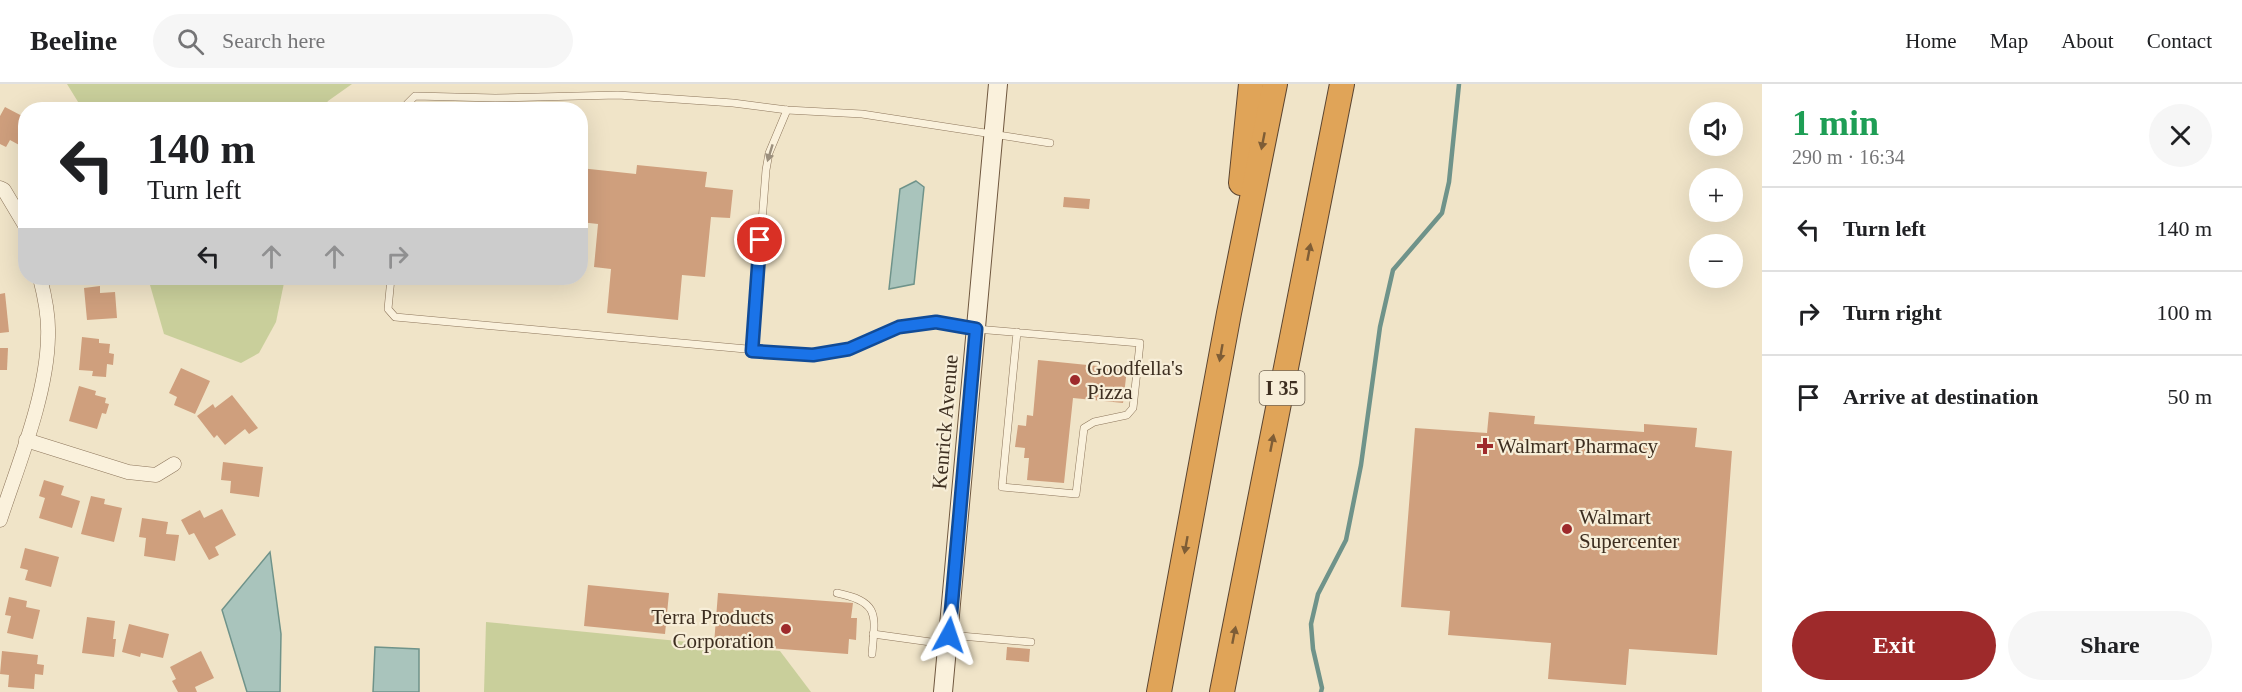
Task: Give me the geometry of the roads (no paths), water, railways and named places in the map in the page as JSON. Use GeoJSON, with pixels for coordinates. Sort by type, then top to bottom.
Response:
{"type":"FeatureCollection","features":[{"type":"Feature","properties":{"kind":"highway"},"geometry":{"type":"LineString","coordinates":[[1229,313],[1251,84]]}},
{"type":"Feature","properties":{"kind":"highway"},"geometry":{"type":"LineString","coordinates":[[1159,692],[1229,313],[1275,84]]}},
{"type":"Feature","properties":{"kind":"highway","name":"I 35"},"geometry":{"type":"LineString","coordinates":[[1222,692],[1342,84]]}},
{"type":"Feature","properties":{"kind":"street","name":"Kenrick Avenue"},"geometry":{"type":"LineString","coordinates":[[943,692],[998,84]]}},
{"type":"Feature","properties":{"kind":"street"},"geometry":{"type":"LineString","coordinates":[[0,188],[18,213]]}},
{"type":"Feature","properties":{"kind":"street"},"geometry":{"type":"LineString","coordinates":[[0,520],[40,396],[48,337],[46,300],[42,285]]}},
{"type":"Feature","properties":{"kind":"street"},"geometry":{"type":"LineString","coordinates":[[26,440],[128,472],[156,475],[174,464]]}},
{"type":"Feature","properties":{"kind":"lane"},"geometry":{"type":"LineString","coordinates":[[409,102],[414,96],[495,98],[618,95],[862,114],[1050,143]]}},
{"type":"Feature","properties":{"kind":"lane"},"geometry":{"type":"LineString","coordinates":[[752,351],[768,153],[788,110]]}},
{"type":"Feature","properties":{"kind":"lane"},"geometry":{"type":"LineString","coordinates":[[390,285],[388,309],[395,316],[752,351],[813,355],[849,349],[899,327],[936,322],[976,329],[1017,332],[1140,343],[1133,408],[1127,415],[1094,422],[1084,428],[1076,494],[1002,487],[1017,332]]}},
{"type":"Feature","properties":{"kind":"lane"},"geometry":{"type":"LineString","coordinates":[[837,593],[857,597],[869,606],[874,615],[872,654]]}},
{"type":"Feature","properties":{"kind":"lane"},"geometry":{"type":"LineString","coordinates":[[873,634],[1031,642]]}},
{"type":"Feature","properties":{"kind":"water"},"geometry":{"type":"Polygon","coordinates":[[[916,181],[924,187],[914,284],[889,289],[900,189],[916,181]]]}},
{"type":"Feature","properties":{"kind":"water"},"geometry":{"type":"Polygon","coordinates":[[[270,552],[281,634],[280,692],[247,692],[222,610],[270,552]]]}},
{"type":"Feature","properties":{"kind":"water"},"geometry":{"type":"Polygon","coordinates":[[[375,647],[419,649],[419,692],[373,692],[375,647]]]}},
{"type":"Feature","properties":{"kind":"waterway"},"geometry":{"type":"LineString","coordinates":[[1321,692],[1311,624],[1318,594],[1346,540],[1361,465],[1380,327],[1393,270],[1442,213],[1449,182],[1459,84]]}},
{"type":"Feature","properties":{"kind":"place","name":"Goodfella's Pizza"},"geometry":{"type":"Point","coordinates":[1075,380]}},
{"type":"Feature","properties":{"kind":"place","name":"Walmart Pharmacy"},"geometry":{"type":"Point","coordinates":[1485,446]}},
{"type":"Feature","properties":{"kind":"place","name":"Walmart Supercenter"},"geometry":{"type":"Point","coordinates":[1567,529]}},
{"type":"Feature","properties":{"kind":"place","name":"Terra Products Corporation"},"geometry":{"type":"Point","coordinates":[786,629]}}]}
